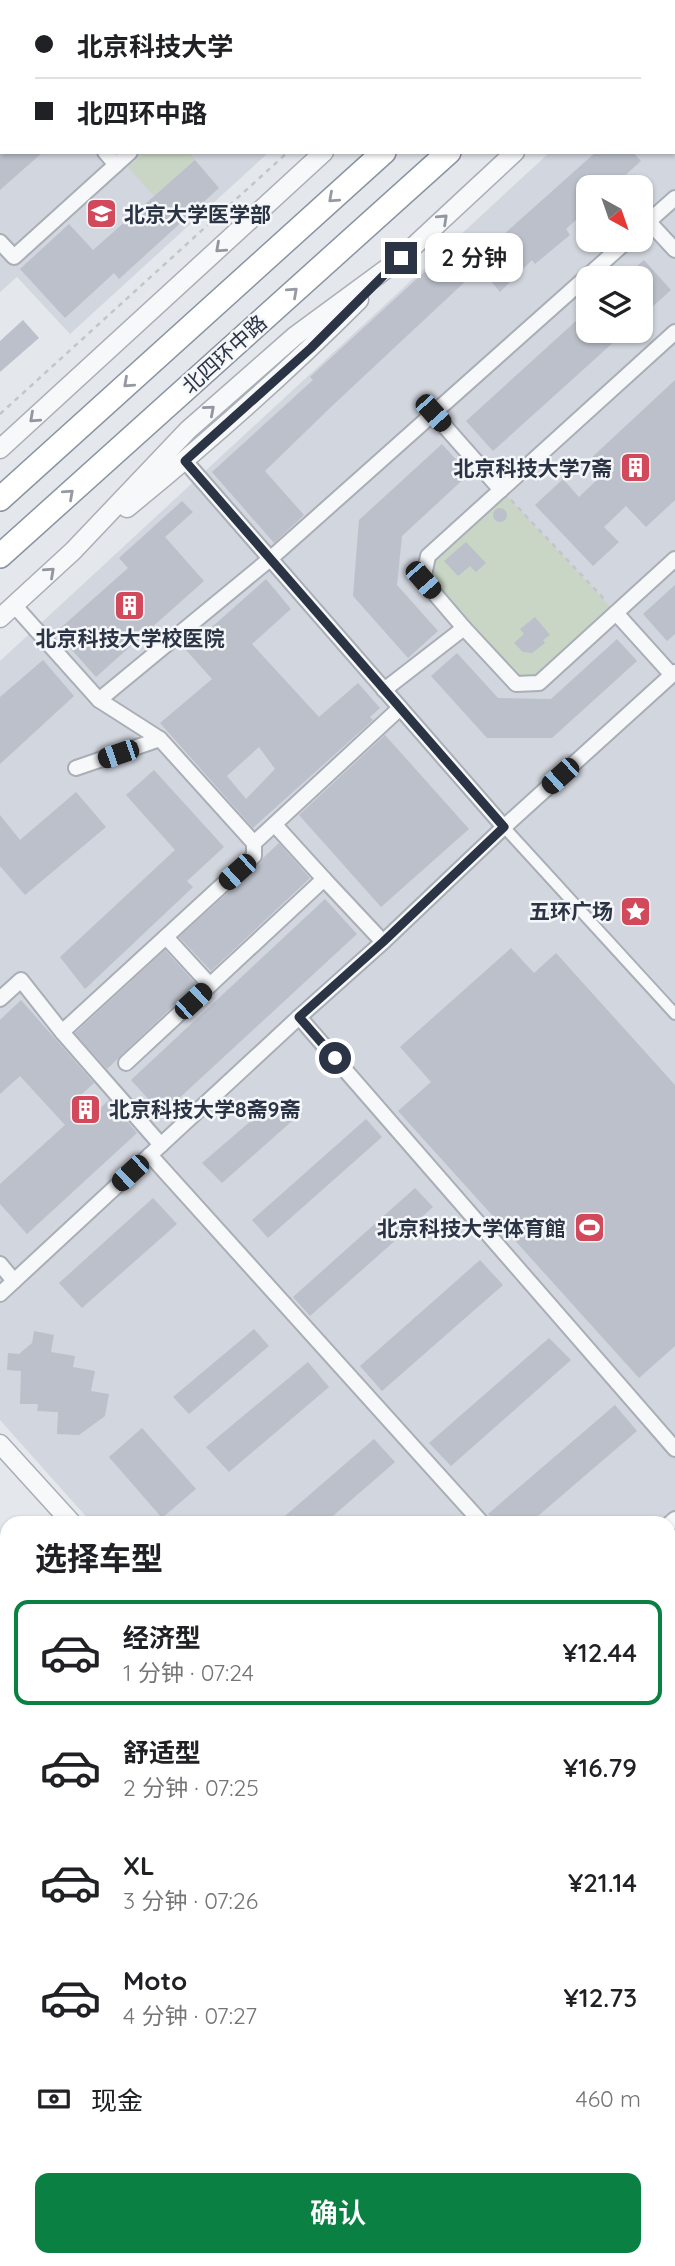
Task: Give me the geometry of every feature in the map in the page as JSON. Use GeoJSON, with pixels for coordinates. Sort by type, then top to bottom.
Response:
{"type":"FeatureCollection","features":[{"type":"Feature","properties":{"kind":"highway","name":"北四环中路"},"geometry":{"type":"LineString","coordinates":[[0,499],[382,154]]}},
{"type":"Feature","properties":{"kind":"highway","name":"北四环中路"},"geometry":{"type":"LineString","coordinates":[[0,556],[447,154]]}},
{"type":"Feature","properties":{"kind":"street"},"geometry":{"type":"LineString","coordinates":[[107,154],[116,165]]}},
{"type":"Feature","properties":{"kind":"street"},"geometry":{"type":"LineString","coordinates":[[0,242],[14,257],[128,154]]}},
{"type":"Feature","properties":{"kind":"street"},"geometry":{"type":"LineString","coordinates":[[0,449],[322,154]]}},
{"type":"Feature","properties":{"kind":"street","name":"北四环中路"},"geometry":{"type":"LineString","coordinates":[[0,618],[73,551],[185,461],[311,348],[401,258],[513,154]]}},
{"type":"Feature","properties":{"kind":"street"},"geometry":{"type":"LineString","coordinates":[[653,218],[675,198]]}},
{"type":"Feature","properties":{"kind":"street"},"geometry":{"type":"LineString","coordinates":[[653,232],[675,250]]}},
{"type":"Feature","properties":{"kind":"street"},"geometry":{"type":"LineString","coordinates":[[99,700],[270,559],[614,252]]}},
{"type":"Feature","properties":{"kind":"street","name":"北四环中路"},"geometry":{"type":"LineString","coordinates":[[73,551],[188,430],[295,336],[401,258]]}},
{"type":"Feature","properties":{"kind":"street"},"geometry":{"type":"LineString","coordinates":[[675,332],[428,556],[423,580],[516,684],[539,682],[675,559]]}},
{"type":"Feature","properties":{"kind":"street"},"geometry":{"type":"LineString","coordinates":[[433,413],[501,490]]}},
{"type":"Feature","properties":{"kind":"street"},"geometry":{"type":"LineString","coordinates":[[185,461],[504,827],[675,1014]]}},
{"type":"Feature","properties":{"kind":"street"},"geometry":{"type":"LineString","coordinates":[[14,605],[99,700],[160,740],[254,843],[254,856],[62,1032]]}},
{"type":"Feature","properties":{"kind":"street"},"geometry":{"type":"LineString","coordinates":[[0,1294],[674,673],[616,612]]}},
{"type":"Feature","properties":{"kind":"street"},"geometry":{"type":"LineString","coordinates":[[384,690],[464,628]]}},
{"type":"Feature","properties":{"kind":"street"},"geometry":{"type":"LineString","coordinates":[[254,843],[400,708]]}},
{"type":"Feature","properties":{"kind":"street"},"geometry":{"type":"LineString","coordinates":[[76,768],[160,740]]}},
{"type":"Feature","properties":{"kind":"street"},"geometry":{"type":"LineString","coordinates":[[275,825],[383,942]]}},
{"type":"Feature","properties":{"kind":"street"},"geometry":{"type":"LineString","coordinates":[[126,1063],[324,879]]}},
{"type":"Feature","properties":{"kind":"street"},"geometry":{"type":"LineString","coordinates":[[166,937],[210,985]]}},
{"type":"Feature","properties":{"kind":"street"},"geometry":{"type":"LineString","coordinates":[[0,999],[21,980],[155,1150],[476,1516]]}},
{"type":"Feature","properties":{"kind":"street"},"geometry":{"type":"LineString","coordinates":[[299,1017],[675,1448]]}},
{"type":"Feature","properties":{"kind":"street"},"geometry":{"type":"LineString","coordinates":[[0,1264],[14,1280]]}},
{"type":"Feature","properties":{"kind":"street"},"geometry":{"type":"LineString","coordinates":[[0,1444],[66,1516]]}},
{"type":"Feature","properties":{"kind":"path"},"geometry":{"type":"LineString","coordinates":[[0,414],[286,154]]}},
{"type":"Feature","properties":{"kind":"path"},"geometry":{"type":"LineString","coordinates":[[501,490],[616,612]]}},
{"type":"Feature","properties":{"kind":"shaded area","name":"北京大学医学部"},"geometry":{"type":"Polygon","coordinates":[[[0,154],[267,154],[70,334],[17,277],[0,292],[0,154]]]}},
{"type":"Feature","properties":{"kind":"shaded area"},"geometry":{"type":"Polygon","coordinates":[[[548,154],[675,154],[675,1516],[86,1516],[0,1420],[0,661],[548,154]]]}},
{"type":"Feature","properties":{"kind":"green space"},"geometry":{"type":"Polygon","coordinates":[[[143,154],[190,154],[195,160],[154,196],[128,167],[143,154]]]}},
{"type":"Feature","properties":{"kind":"green space"},"geometry":{"type":"Polygon","coordinates":[[[501,490],[616,613],[539,683],[516,684],[423,580],[428,556],[501,490]]]}},
{"type":"Feature","properties":{"kind":"building"},"geometry":{"type":"Polygon","coordinates":[[[0,154],[41,154],[0,190],[0,154]]]}},
{"type":"Feature","properties":{"kind":"building"},"geometry":{"type":"Polygon","coordinates":[[[594,154],[635,154],[641,161],[625,175],[576,175],[576,220],[566,229],[570,235],[535,264],[532,260],[500,292],[474,261],[594,154]]]}},
{"type":"Feature","properties":{"kind":"building"},"geometry":{"type":"Polygon","coordinates":[[[195,160],[219,188],[119,279],[114,273],[65,318],[20,269],[69,224],[93,250],[195,160]]]}},
{"type":"Feature","properties":{"kind":"building"},"geometry":{"type":"Polygon","coordinates":[[[446,252],[470,277],[265,471],[304,515],[274,543],[212,472],[313,380],[310,377],[446,252]]]}},
{"type":"Feature","properties":{"kind":"building"},"geometry":{"type":"Polygon","coordinates":[[[644,260],[649,266],[637,266],[644,260]]]}},
{"type":"Feature","properties":{"kind":"building"},"geometry":{"type":"Polygon","coordinates":[[[653,270],[671,290],[653,306],[653,270]]]}},
{"type":"Feature","properties":{"kind":"building"},"geometry":{"type":"Polygon","coordinates":[[[23,320],[39,338],[0,372],[0,341],[23,320]]]}},
{"type":"Feature","properties":{"kind":"building"},"geometry":{"type":"Polygon","coordinates":[[[576,321],[576,343],[613,343],[493,451],[466,421],[576,321]]]}},
{"type":"Feature","properties":{"kind":"building","name":"北京科技大学7斋"},"geometry":{"type":"Polygon","coordinates":[[[675,380],[675,500],[646,527],[626,506],[604,527],[619,542],[593,566],[535,505],[563,479],[579,497],[601,476],[588,461],[675,380]]]}},
{"type":"Feature","properties":{"kind":"building"},"geometry":{"type":"Polygon","coordinates":[[[442,444],[469,474],[402,536],[397,585],[438,631],[408,658],[353,596],[359,520],[442,444]]]}},
{"type":"Feature","properties":{"kind":"building","name":"北京科技大学校医院"},"geometry":{"type":"Polygon","coordinates":[[[182,501],[193,512],[165,537],[204,581],[96,677],[56,632],[128,568],[119,558],[182,501]]]}},
{"type":"Feature","properties":{"kind":"building"},"geometry":{"type":"Polygon","coordinates":[[[497,508],[503,508],[507,515],[503,522],[497,522],[493,518],[493,512],[497,508]]]}},
{"type":"Feature","properties":{"kind":"building"},"geometry":{"type":"Polygon","coordinates":[[[466,542],[486,563],[476,572],[470,566],[458,576],[444,561],[466,542]]]}},
{"type":"Feature","properties":{"kind":"building"},"geometry":{"type":"Polygon","coordinates":[[[266,579],[291,609],[252,644],[319,717],[358,683],[380,708],[370,717],[373,720],[253,828],[160,723],[212,679],[186,650],[266,579]],[[259,747],[227,776],[246,799],[275,769],[259,747]]]}},
{"type":"Feature","properties":{"kind":"building"},"geometry":{"type":"Polygon","coordinates":[[[675,585],[675,634],[667,641],[643,614],[675,585]]]}},
{"type":"Feature","properties":{"kind":"building"},"geometry":{"type":"Polygon","coordinates":[[[535,617],[550,635],[543,640],[545,643],[532,653],[523,652],[514,643],[524,634],[520,629],[535,617]]]}},
{"type":"Feature","properties":{"kind":"building"},"geometry":{"type":"Polygon","coordinates":[[[617,639],[637,661],[552,738],[487,738],[431,676],[457,653],[498,698],[551,699],[617,639]]]}},
{"type":"Feature","properties":{"kind":"building"},"geometry":{"type":"Polygon","coordinates":[[[43,660],[74,696],[0,764],[0,697],[43,660]]]}},
{"type":"Feature","properties":{"kind":"building"},"geometry":{"type":"Polygon","coordinates":[[[385,735],[469,829],[381,907],[299,815],[385,735]]]}},
{"type":"Feature","properties":{"kind":"building"},"geometry":{"type":"Polygon","coordinates":[[[154,770],[224,847],[187,881],[193,887],[85,989],[60,957],[175,850],[126,795],[154,770]]]}},
{"type":"Feature","properties":{"kind":"building"},"geometry":{"type":"Polygon","coordinates":[[[76,792],[106,827],[25,895],[0,866],[0,815],[20,840],[76,792]]]}},
{"type":"Feature","properties":{"kind":"building"},"geometry":{"type":"Polygon","coordinates":[[[279,843],[310,878],[211,971],[179,937],[261,863],[279,843]]]}},
{"type":"Feature","properties":{"kind":"building"},"geometry":{"type":"Polygon","coordinates":[[[325,899],[357,934],[162,1114],[131,1080],[325,899]]]}},
{"type":"Feature","properties":{"kind":"building","name":"北京科技大学体育館"},"geometry":{"type":"Polygon","coordinates":[[[511,948],[534,973],[556,953],[675,1085],[675,1346],[639,1378],[398,1111],[431,1082],[400,1047],[511,948]]]}},
{"type":"Feature","properties":{"kind":"building"},"geometry":{"type":"Polygon","coordinates":[[[165,950],[196,984],[107,1069],[75,1033],[165,950]]]}},
{"type":"Feature","properties":{"kind":"building","name":"北京科技大学8斋9斋"},"geometry":{"type":"Polygon","coordinates":[[[21,1000],[94,1083],[70,1105],[86,1121],[109,1100],[137,1133],[27,1234],[0,1204],[0,1184],[65,1125],[20,1076],[0,1094],[0,1020],[21,1000]]]}},
{"type":"Feature","properties":{"kind":"building"},"geometry":{"type":"Polygon","coordinates":[[[275,1100],[292,1121],[222,1183],[202,1163],[275,1100]]]}},
{"type":"Feature","properties":{"kind":"building"},"geometry":{"type":"Polygon","coordinates":[[[366,1119],[382,1137],[268,1238],[252,1220],[366,1119]]]}},
{"type":"Feature","properties":{"kind":"building"},"geometry":{"type":"Polygon","coordinates":[[[415,1188],[433,1207],[310,1316],[293,1297],[415,1188]]]}},
{"type":"Feature","properties":{"kind":"building"},"geometry":{"type":"Polygon","coordinates":[[[153,1198],[177,1224],[82,1308],[59,1283],[153,1198]]]}},
{"type":"Feature","properties":{"kind":"building"},"geometry":{"type":"Polygon","coordinates":[[[480,1260],[503,1285],[382,1391],[360,1366],[480,1260]]]}},
{"type":"Feature","properties":{"kind":"building"},"geometry":{"type":"Polygon","coordinates":[[[254,1329],[269,1346],[189,1414],[173,1397],[254,1329]]]}},
{"type":"Feature","properties":{"kind":"building"},"geometry":{"type":"Polygon","coordinates":[[[34,1331],[54,1335],[51,1352],[75,1356],[73,1367],[95,1371],[91,1391],[109,1394],[105,1416],[79,1435],[57,1434],[58,1412],[37,1411],[38,1404],[20,1404],[21,1371],[7,1370],[8,1353],[19,1354],[32,1343],[34,1331]]]}},
{"type":"Feature","properties":{"kind":"building"},"geometry":{"type":"Polygon","coordinates":[[[549,1338],[571,1360],[451,1466],[429,1443],[549,1338]]]}},
{"type":"Feature","properties":{"kind":"building"},"geometry":{"type":"Polygon","coordinates":[[[308,1362],[329,1387],[229,1472],[206,1447],[308,1362]]]}},
{"type":"Feature","properties":{"kind":"building"},"geometry":{"type":"Polygon","coordinates":[[[615,1405],[637,1431],[538,1516],[488,1514],[615,1405]]]}},
{"type":"Feature","properties":{"kind":"building"},"geometry":{"type":"Polygon","coordinates":[[[142,1428],[196,1489],[164,1516],[160,1516],[109,1457],[142,1428]]]}},
{"type":"Feature","properties":{"kind":"building"},"geometry":{"type":"Polygon","coordinates":[[[374,1439],[395,1462],[333,1516],[285,1516],[374,1439]]]}},
{"type":"Feature","properties":{"kind":"place","name":"北京大学医学部"},"geometry":{"type":"Point","coordinates":[101,214]}},
{"type":"Feature","properties":{"kind":"place","name":"北京科技大学7斋"},"geometry":{"type":"Point","coordinates":[635,468]}},
{"type":"Feature","properties":{"kind":"place","name":"北京科技大学校医院"},"geometry":{"type":"Point","coordinates":[130,606]}},
{"type":"Feature","properties":{"kind":"place","name":"五环广场"},"geometry":{"type":"Point","coordinates":[636,911]}},
{"type":"Feature","properties":{"kind":"place","name":"北京科技大学8斋9斋"},"geometry":{"type":"Point","coordinates":[86,1109]}},
{"type":"Feature","properties":{"kind":"place","name":"北京科技大学体育館"},"geometry":{"type":"Point","coordinates":[589,1228]}},
{"type":"Feature","properties":{"kind":"route"},"geometry":{"type":"LineString","coordinates":[[335,1058],[299,1017],[504,827],[185,461],[311,348],[401,258]]}}]}
